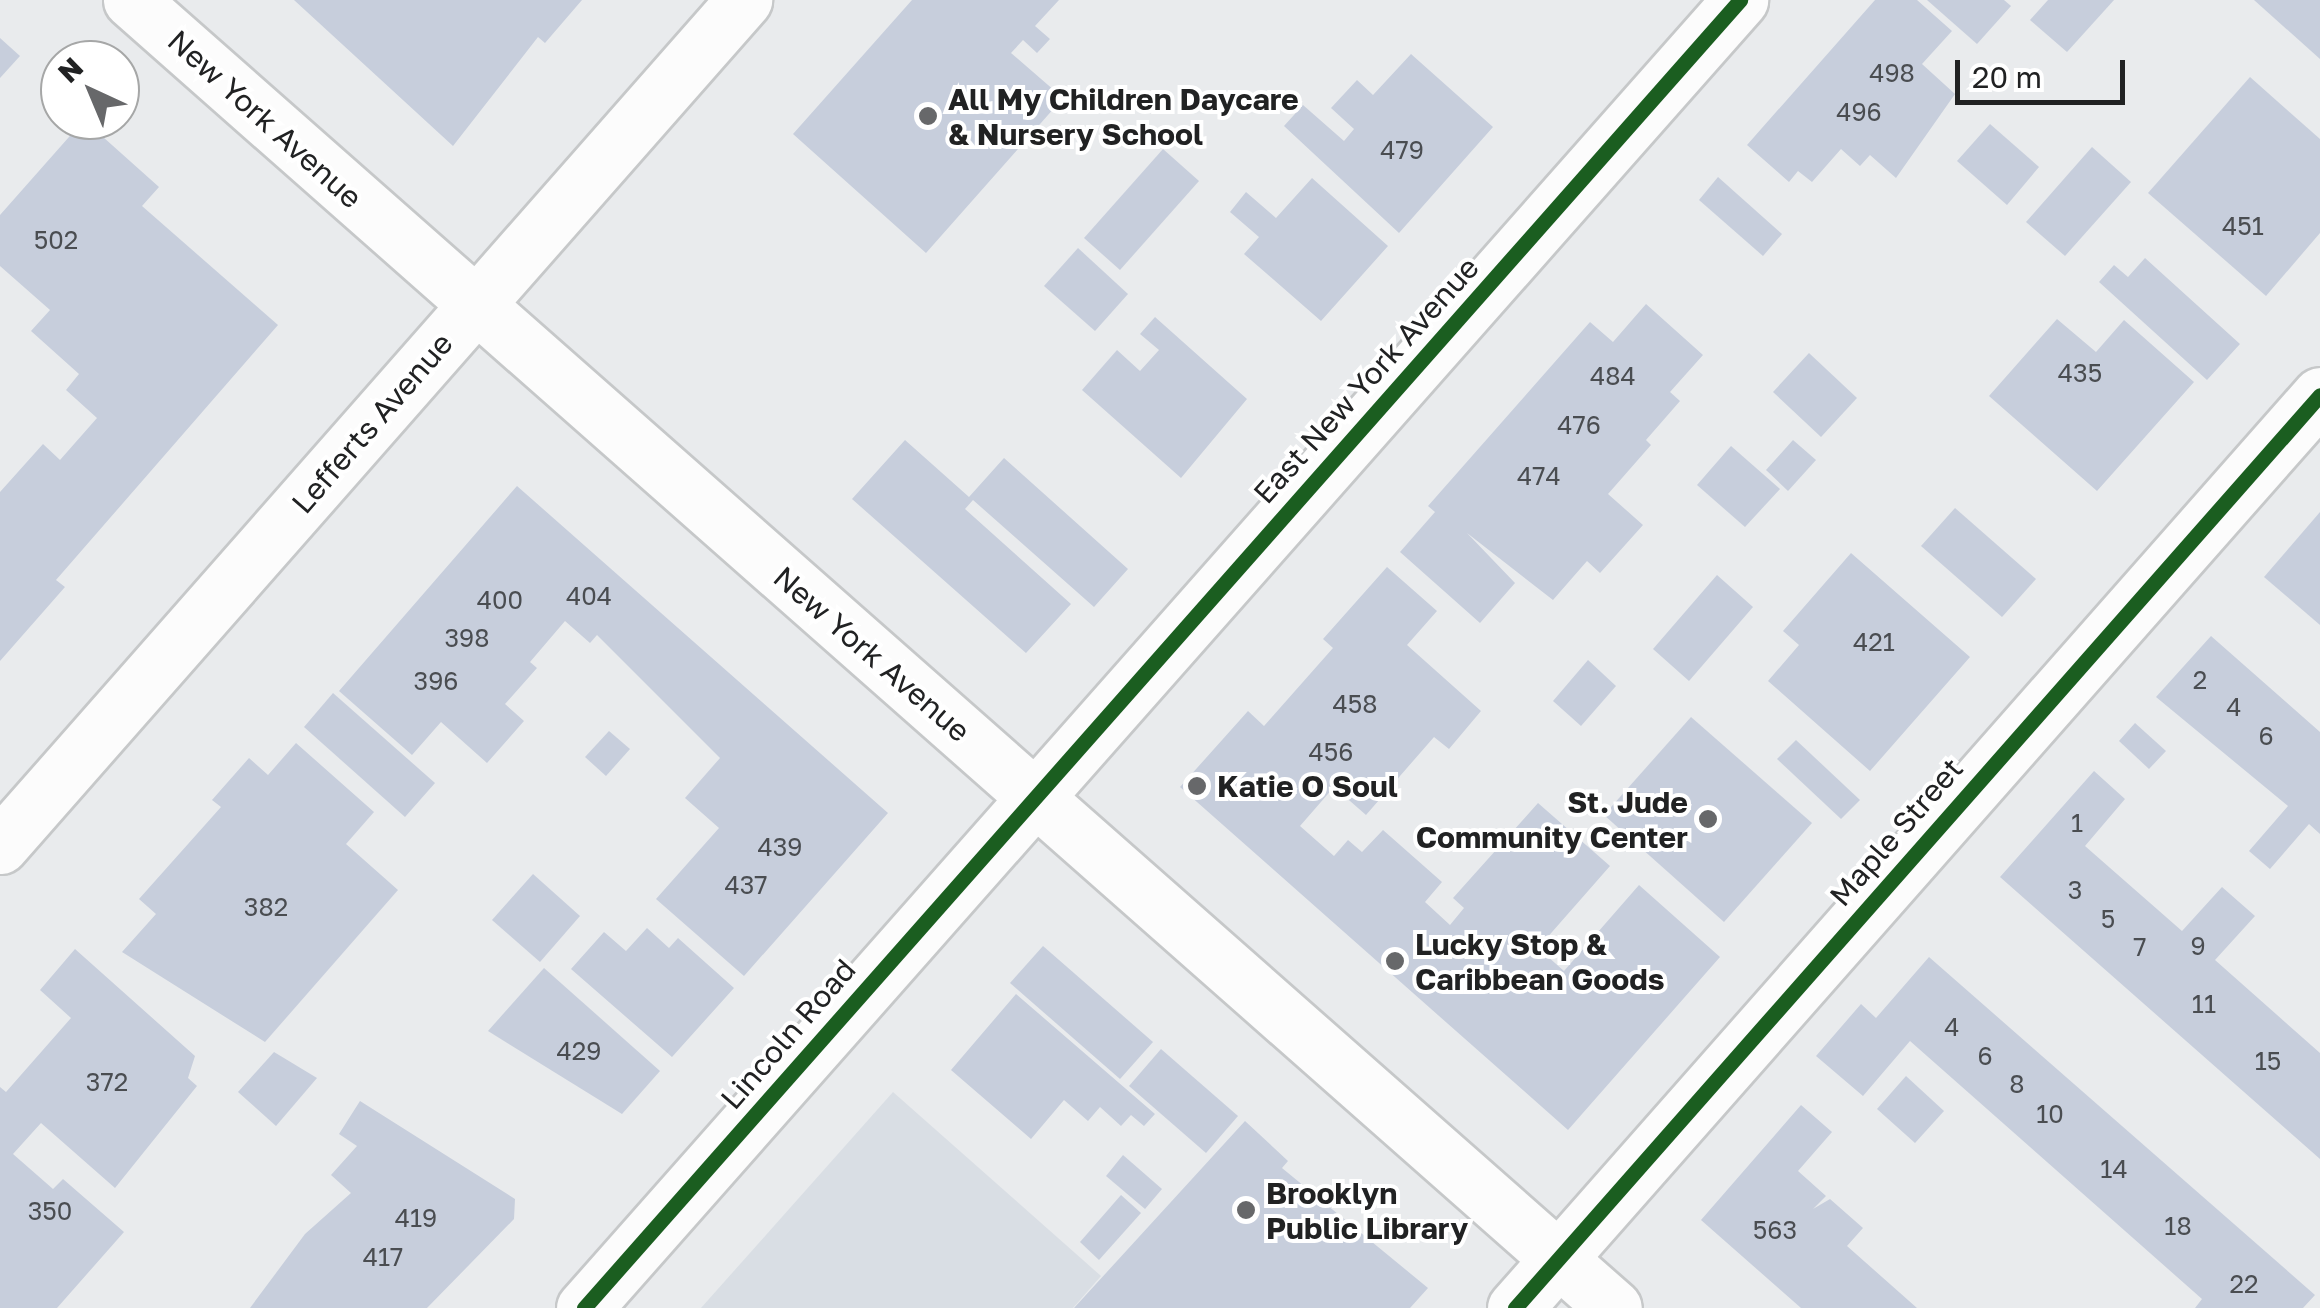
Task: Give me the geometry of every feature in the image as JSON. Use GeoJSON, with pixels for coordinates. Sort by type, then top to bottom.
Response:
{"type":"FeatureCollection","features":[{"type":"Feature","properties":{"kind":"street","name":"New York Avenue"},"geometry":{"type":"LineString","coordinates":[[131,0],[1614,1308]]}},
{"type":"Feature","properties":{"kind":"street","name":"Lefferts Avenue"},"geometry":{"type":"LineString","coordinates":[[0,846],[744,0]]}},
{"type":"Feature","properties":{"kind":"street","name":"East New York Avenue"},"geometry":{"type":"LineString","coordinates":[[1034,797],[1740,0]]}},
{"type":"Feature","properties":{"kind":"street","name":"Maple Street"},"geometry":{"type":"LineString","coordinates":[[1516,1308],[2320,396]]}},
{"type":"Feature","properties":{"kind":"street","name":"Lincoln Road"},"geometry":{"type":"LineString","coordinates":[[584,1308],[1034,797]]}},
{"type":"Feature","properties":{"kind":"shaded area"},"geometry":{"type":"Polygon","coordinates":[[[893,1092],[1101,1276],[1073,1308],[701,1308],[893,1092]]]}},
{"type":"Feature","properties":{"kind":"building"},"geometry":{"type":"Polygon","coordinates":[[[294,0],[582,0],[545,43],[538,37],[453,146],[294,0]]]}},
{"type":"Feature","properties":{"kind":"building","name":"All My Children Daycare & Nursery School"},"geometry":{"type":"Polygon","coordinates":[[[912,0],[1059,0],[1035,26],[1050,39],[1037,53],[1023,40],[1011,53],[1063,98],[926,253],[793,134],[912,0]]]}},
{"type":"Feature","properties":{"kind":"building"},"geometry":{"type":"Polygon","coordinates":[[[1875,0],[1917,0],[1952,31],[1922,64],[1955,94],[1896,178],[1870,155],[1860,166],[1841,149],[1812,182],[1798,171],[1789,182],[1747,145],[1875,0]]]}},
{"type":"Feature","properties":{"kind":"building"},"geometry":{"type":"Polygon","coordinates":[[[1927,0],[2004,0],[2011,6],[1977,44],[1927,0]]]}},
{"type":"Feature","properties":{"kind":"building"},"geometry":{"type":"Polygon","coordinates":[[[2048,0],[2114,0],[2067,52],[2030,20],[2048,0]]]}},
{"type":"Feature","properties":{"kind":"building"},"geometry":{"type":"Polygon","coordinates":[[[2254,0],[2320,0],[2320,59],[2254,0]]]}},
{"type":"Feature","properties":{"kind":"building"},"geometry":{"type":"Polygon","coordinates":[[[0,38],[20,56],[0,78],[0,38]]]}},
{"type":"Feature","properties":{"kind":"building"},"geometry":{"type":"Polygon","coordinates":[[[1411,54],[1493,127],[1399,233],[1284,126],[1303,105],[1344,141],[1354,129],[1331,108],[1357,80],[1373,95],[1411,54]]]}},
{"type":"Feature","properties":{"kind":"building"},"geometry":{"type":"Polygon","coordinates":[[[2250,77],[2320,139],[2320,233],[2266,296],[2148,193],[2250,77]]]}},
{"type":"Feature","properties":{"kind":"building"},"geometry":{"type":"Polygon","coordinates":[[[1990,124],[2039,167],[2007,205],[1957,161],[1990,124]]]}},
{"type":"Feature","properties":{"kind":"building"},"geometry":{"type":"Polygon","coordinates":[[[66,140],[106,140],[159,187],[142,206],[278,325],[56,580],[65,587],[0,661],[0,492],[43,444],[60,460],[97,418],[66,390],[79,374],[31,331],[50,310],[0,266],[0,215],[66,140]]]}},
{"type":"Feature","properties":{"kind":"building"},"geometry":{"type":"Polygon","coordinates":[[[2092,147],[2131,182],[2065,256],[2026,222],[2092,147]]]}},
{"type":"Feature","properties":{"kind":"building"},"geometry":{"type":"Polygon","coordinates":[[[1163,149],[1199,181],[1120,270],[1084,238],[1163,149]]]}},
{"type":"Feature","properties":{"kind":"building"},"geometry":{"type":"Polygon","coordinates":[[[1718,177],[1782,234],[1763,256],[1699,200],[1718,177]]]}},
{"type":"Feature","properties":{"kind":"building"},"geometry":{"type":"Polygon","coordinates":[[[1312,178],[1388,246],[1321,321],[1244,254],[1259,237],[1230,212],[1246,192],[1276,218],[1312,178]]]}},
{"type":"Feature","properties":{"kind":"building"},"geometry":{"type":"Polygon","coordinates":[[[1078,248],[1128,294],[1095,331],[1044,286],[1078,248]]]}},
{"type":"Feature","properties":{"kind":"building"},"geometry":{"type":"Polygon","coordinates":[[[2145,258],[2240,344],[2207,380],[2099,282],[2114,265],[2128,277],[2145,258]]]}},
{"type":"Feature","properties":{"kind":"building"},"geometry":{"type":"Polygon","coordinates":[[[1646,304],[1703,355],[1670,392],[1680,401],[1646,440],[1651,445],[1608,494],[1643,525],[1600,573],[1587,561],[1553,600],[1467,533],[1515,583],[1480,623],[1400,552],[1435,512],[1428,506],[1590,322],[1613,342],[1646,304]]]}},
{"type":"Feature","properties":{"kind":"building"},"geometry":{"type":"Polygon","coordinates":[[[1155,317],[1247,399],[1181,478],[1082,390],[1117,350],[1140,371],[1159,350],[1140,334],[1155,317]]]}},
{"type":"Feature","properties":{"kind":"building"},"geometry":{"type":"Polygon","coordinates":[[[2057,319],[2096,352],[2124,320],[2194,382],[2097,491],[1989,396],[2057,319]]]}},
{"type":"Feature","properties":{"kind":"building"},"geometry":{"type":"Polygon","coordinates":[[[1809,353],[1857,398],[1821,437],[1773,392],[1809,353]]]}},
{"type":"Feature","properties":{"kind":"building"},"geometry":{"type":"Polygon","coordinates":[[[905,440],[969,497],[1004,458],[1128,569],[1094,607],[973,500],[965,509],[1071,604],[1026,653],[852,499],[905,440]]]}},
{"type":"Feature","properties":{"kind":"building"},"geometry":{"type":"Polygon","coordinates":[[[1793,440],[1816,460],[1788,491],[1766,470],[1793,440]]]}},
{"type":"Feature","properties":{"kind":"building"},"geometry":{"type":"Polygon","coordinates":[[[1731,446],[1780,489],[1745,527],[1697,485],[1731,446]]]}},
{"type":"Feature","properties":{"kind":"building"},"geometry":{"type":"Polygon","coordinates":[[[517,486],[888,813],[744,976],[656,899],[719,828],[685,798],[720,758],[597,635],[590,643],[565,621],[530,662],[537,668],[505,704],[524,721],[487,763],[441,722],[412,755],[339,691],[517,486]]]}},
{"type":"Feature","properties":{"kind":"building"},"geometry":{"type":"Polygon","coordinates":[[[1955,508],[2036,579],[2002,617],[1921,546],[1955,508]]]}},
{"type":"Feature","properties":{"kind":"building"},"geometry":{"type":"Polygon","coordinates":[[[2320,512],[2320,625],[2264,577],[2320,512]]]}},
{"type":"Feature","properties":{"kind":"building"},"geometry":{"type":"Polygon","coordinates":[[[1851,553],[1970,657],[1870,771],[1768,681],[1799,645],[1783,631],[1851,553]]]}},
{"type":"Feature","properties":{"kind":"building"},"geometry":{"type":"Polygon","coordinates":[[[1387,567],[1437,611],[1407,645],[1481,711],[1449,749],[1434,737],[1366,815],[1334,787],[1300,826],[1334,856],[1348,840],[1362,852],[1383,830],[1442,882],[1425,902],[1450,925],[1464,908],[1453,898],[1538,803],[1610,866],[1538,948],[1564,971],[1639,885],[1720,957],[1568,1130],[1180,787],[1248,711],[1264,726],[1333,648],[1323,639],[1387,567]]]}},
{"type":"Feature","properties":{"kind":"building"},"geometry":{"type":"Polygon","coordinates":[[[1717,575],[1753,607],[1689,681],[1653,649],[1717,575]]]}},
{"type":"Feature","properties":{"kind":"building"},"geometry":{"type":"Polygon","coordinates":[[[2211,636],[2320,732],[2320,834],[2309,824],[2270,869],[2249,851],[2288,806],[2156,697],[2211,636]]]}},
{"type":"Feature","properties":{"kind":"building"},"geometry":{"type":"Polygon","coordinates":[[[1588,660],[1616,686],[1581,726],[1553,701],[1588,660]]]}},
{"type":"Feature","properties":{"kind":"building"},"geometry":{"type":"Polygon","coordinates":[[[333,693],[435,783],[405,817],[304,727],[333,693]]]}},
{"type":"Feature","properties":{"kind":"building","name":"St. Jude Community Center"},"geometry":{"type":"Polygon","coordinates":[[[1691,717],[1812,823],[1724,922],[1604,815],[1691,717]]]}},
{"type":"Feature","properties":{"kind":"building"},"geometry":{"type":"Polygon","coordinates":[[[2135,723],[2166,751],[2149,769],[2119,741],[2135,723]]]}},
{"type":"Feature","properties":{"kind":"building"},"geometry":{"type":"Polygon","coordinates":[[[609,731],[630,749],[606,776],[585,757],[609,731]]]}},
{"type":"Feature","properties":{"kind":"building"},"geometry":{"type":"Polygon","coordinates":[[[1796,740],[1860,800],[1841,819],[1777,759],[1796,740]]]}},
{"type":"Feature","properties":{"kind":"building"},"geometry":{"type":"Polygon","coordinates":[[[296,743],[374,812],[346,844],[398,890],[265,1042],[122,952],[156,914],[139,899],[221,807],[212,800],[249,758],[268,775],[296,743]]]}},
{"type":"Feature","properties":{"kind":"building"},"geometry":{"type":"Polygon","coordinates":[[[2094,771],[2125,799],[2085,846],[2182,931],[2222,887],[2255,916],[2215,960],[2320,1053],[2320,1159],[2000,877],[2094,771]]]}},
{"type":"Feature","properties":{"kind":"building"},"geometry":{"type":"Polygon","coordinates":[[[533,874],[580,916],[540,962],[492,920],[533,874]]]}},
{"type":"Feature","properties":{"kind":"building"},"geometry":{"type":"Polygon","coordinates":[[[647,928],[669,948],[678,938],[734,988],[672,1057],[571,969],[604,932],[626,951],[647,928]]]}},
{"type":"Feature","properties":{"kind":"building"},"geometry":{"type":"Polygon","coordinates":[[[1043,946],[1153,1042],[1120,1079],[1010,983],[1043,946]]]}},
{"type":"Feature","properties":{"kind":"building"},"geometry":{"type":"Polygon","coordinates":[[[75,949],[195,1056],[188,1078],[197,1086],[115,1188],[41,1123],[13,1154],[53,1189],[63,1179],[124,1232],[57,1308],[0,1308],[0,1087],[6,1092],[71,1018],[40,990],[75,949]]]}},
{"type":"Feature","properties":{"kind":"building"},"geometry":{"type":"Polygon","coordinates":[[[1929,957],[2315,1295],[2303,1308],[2195,1308],[2202,1299],[1910,1041],[1863,1096],[1816,1056],[1861,1004],[1876,1018],[1929,957]]]}},
{"type":"Feature","properties":{"kind":"building"},"geometry":{"type":"Polygon","coordinates":[[[544,968],[660,1071],[622,1114],[488,1031],[544,968]]]}},
{"type":"Feature","properties":{"kind":"building"},"geometry":{"type":"Polygon","coordinates":[[[1016,994],[1155,1114],[1144,1126],[1131,1115],[1121,1126],[1100,1107],[1088,1121],[1064,1100],[1031,1139],[951,1070],[1016,994]]]}},
{"type":"Feature","properties":{"kind":"building"},"geometry":{"type":"Polygon","coordinates":[[[1161,1049],[1238,1116],[1206,1153],[1129,1086],[1161,1049]]]}},
{"type":"Feature","properties":{"kind":"building"},"geometry":{"type":"Polygon","coordinates":[[[274,1052],[317,1078],[276,1126],[238,1092],[274,1052]]]}},
{"type":"Feature","properties":{"kind":"building"},"geometry":{"type":"Polygon","coordinates":[[[1906,1076],[1944,1111],[1915,1143],[1877,1109],[1906,1076]]]}},
{"type":"Feature","properties":{"kind":"building"},"geometry":{"type":"Polygon","coordinates":[[[360,1101],[515,1199],[514,1219],[427,1308],[250,1308],[305,1234],[351,1193],[331,1175],[357,1146],[339,1134],[360,1101]]]}},
{"type":"Feature","properties":{"kind":"building"},"geometry":{"type":"Polygon","coordinates":[[[1801,1105],[1832,1132],[1798,1171],[1826,1196],[1813,1209],[1830,1199],[1863,1228],[1847,1246],[1917,1308],[1801,1308],[1701,1220],[1801,1105]]]}},
{"type":"Feature","properties":{"kind":"building","name":"Brooklyn Public Library"},"geometry":{"type":"Polygon","coordinates":[[[1245,1121],[1288,1161],[1282,1168],[1428,1288],[1410,1308],[1074,1308],[1245,1121]]]}},
{"type":"Feature","properties":{"kind":"building"},"geometry":{"type":"Polygon","coordinates":[[[1123,1155],[1162,1189],[1145,1209],[1106,1176],[1123,1155]]]}},
{"type":"Feature","properties":{"kind":"building"},"geometry":{"type":"Polygon","coordinates":[[[1121,1195],[1141,1213],[1099,1260],[1080,1242],[1121,1195]]]}},
{"type":"Feature","properties":{"kind":"cycle path"},"geometry":{"type":"LineString","coordinates":[[584,1308],[1740,0]]}},
{"type":"Feature","properties":{"kind":"cycle path"},"geometry":{"type":"LineString","coordinates":[[1515,1308],[2320,395]]}},
{"type":"Feature","properties":{"kind":"place","name":"All My Children Daycare & Nursery School"},"geometry":{"type":"Point","coordinates":[928,116]}},
{"type":"Feature","properties":{"kind":"place","name":"Katie O Soul"},"geometry":{"type":"Point","coordinates":[1197,786]}},
{"type":"Feature","properties":{"kind":"place","name":"St. Jude Community Center"},"geometry":{"type":"Point","coordinates":[1708,819]}},
{"type":"Feature","properties":{"kind":"place","name":"Lucky Stop & Caribbean Goods"},"geometry":{"type":"Point","coordinates":[1395,961]}},
{"type":"Feature","properties":{"kind":"place","name":"Brooklyn Public Library"},"geometry":{"type":"Point","coordinates":[1246,1210]}}]}
